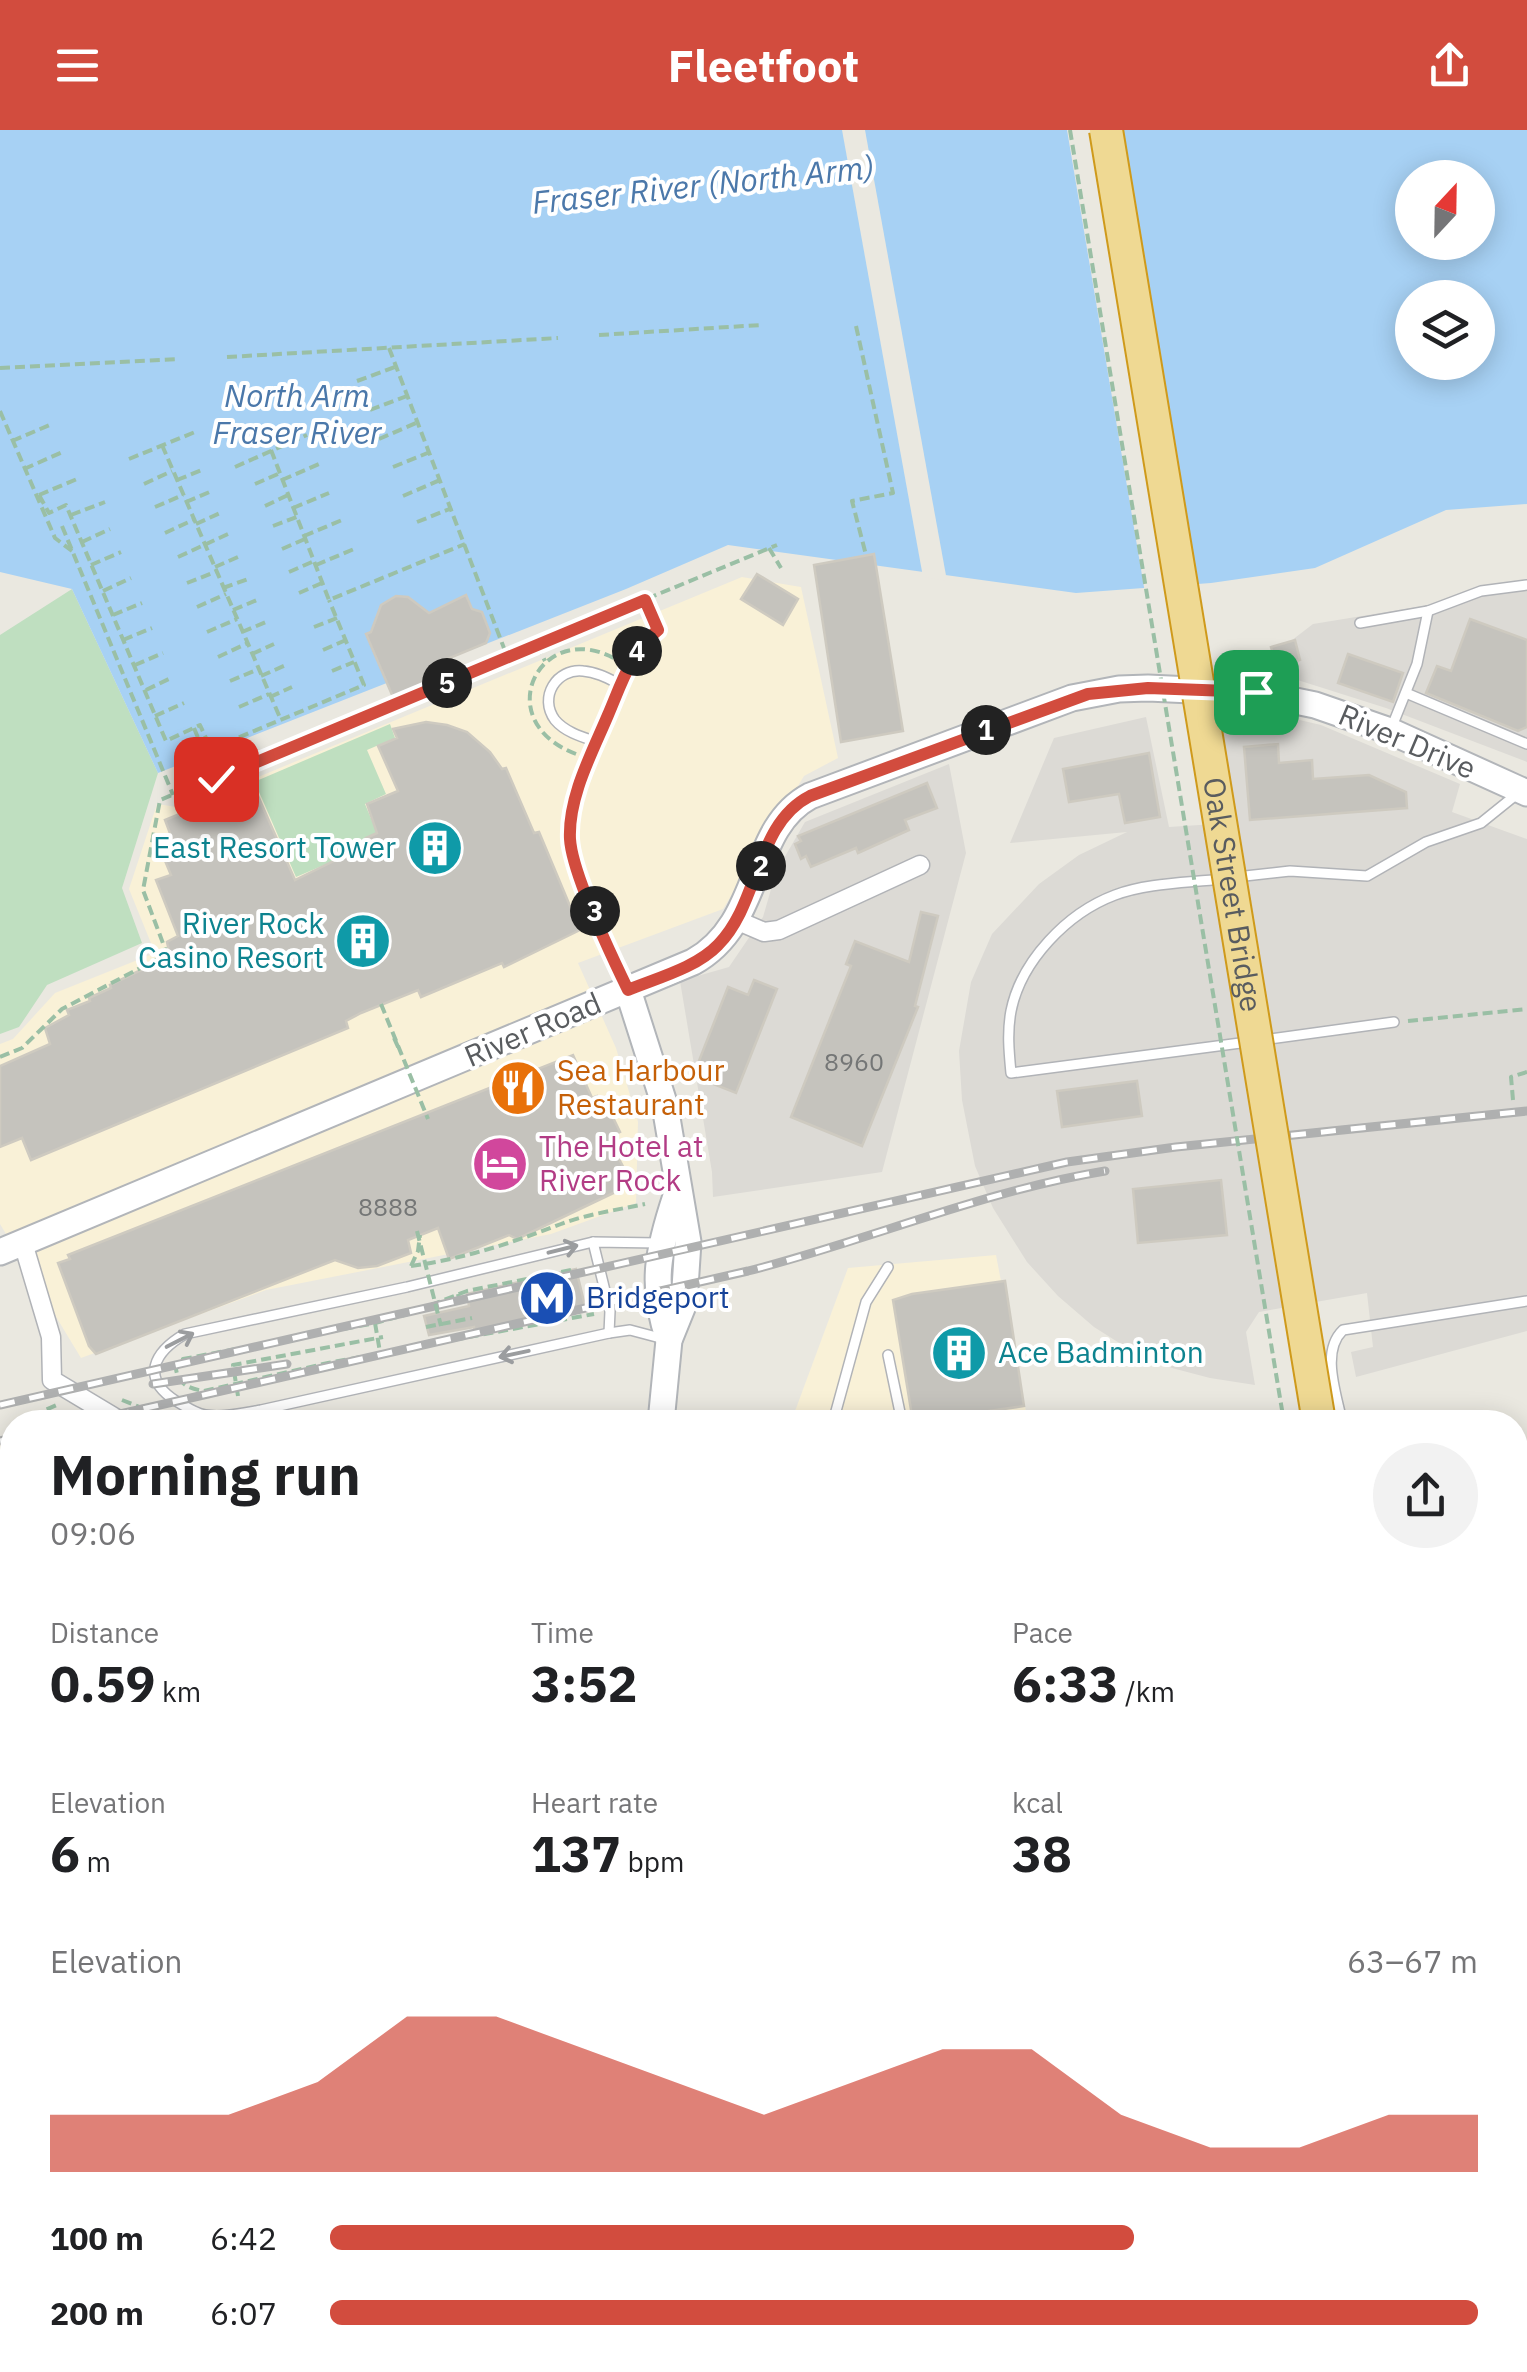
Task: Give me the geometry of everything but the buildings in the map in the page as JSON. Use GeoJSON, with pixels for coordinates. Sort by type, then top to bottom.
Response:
{"type":"FeatureCollection","features":[{"type":"Feature","properties":{"kind":"highway","name":"Oak Street Bridge"},"geometry":{"type":"LineString","coordinates":[[1086,130],[1296,1410]]}},
{"type":"Feature","properties":{"kind":"highway","name":"Oak Street Bridge"},"geometry":{"type":"LineString","coordinates":[[1106,130],[1317,1410]]}},
{"type":"Feature","properties":{"kind":"street","name":"River Road"},"geometry":{"type":"LineString","coordinates":[[12,1248],[706,955],[736,920],[782,818],[810,796],[1072,698],[1119,689],[1226,690]]}},
{"type":"Feature","properties":{"kind":"street","name":"River Drive"},"geometry":{"type":"LineString","coordinates":[[1226,690],[1256,692],[1315,705],[1390,731],[1525,790]]}},
{"type":"Feature","properties":{"kind":"street"},"geometry":{"type":"LineString","coordinates":[[736,920],[764,932],[779,930],[920,865]]}},
{"type":"Feature","properties":{"kind":"street"},"geometry":{"type":"LineString","coordinates":[[628,990],[662,1092],[688,1242],[684,1303],[669,1340],[662,1410]]}},
{"type":"Feature","properties":{"kind":"street"},"geometry":{"type":"LineString","coordinates":[[669,1340],[657,1304],[661,1242],[678,1191]]}},
{"type":"Feature","properties":{"kind":"street"},"geometry":{"type":"LineString","coordinates":[[12,1248],[51,1338],[52,1380],[102,1410]]}},
{"type":"Feature","properties":{"kind":"lane"},"geometry":{"type":"LineString","coordinates":[[1360,623],[1428,610],[1481,591],[1527,585]]}},
{"type":"Feature","properties":{"kind":"lane"},"geometry":{"type":"LineString","coordinates":[[1390,731],[1418,664],[1428,610]]}},
{"type":"Feature","properties":{"kind":"lane"},"geometry":{"type":"LineString","coordinates":[[628,990],[570,841],[576,796],[597,742],[637,652],[658,630]]}},
{"type":"Feature","properties":{"kind":"lane"},"geometry":{"type":"LineString","coordinates":[[597,742],[577,736],[555,720],[548,708],[553,684],[560,676],[584,670],[621,685]]}},
{"type":"Feature","properties":{"kind":"lane"},"geometry":{"type":"LineString","coordinates":[[1406,694],[1527,744]]}},
{"type":"Feature","properties":{"kind":"lane"},"geometry":{"type":"LineString","coordinates":[[1394,1022],[1011,1073],[1011,1011],[1024,977],[1064,925],[1098,903],[1131,890],[1271,872],[1367,876],[1426,842],[1481,823],[1525,790]]}},
{"type":"Feature","properties":{"kind":"lane"},"geometry":{"type":"LineString","coordinates":[[593,1242],[610,1311],[609,1333]]}},
{"type":"Feature","properties":{"kind":"lane"},"geometry":{"type":"LineString","coordinates":[[193,1410],[166,1394],[155,1374],[154,1364],[160,1352],[185,1334],[407,1288],[593,1242],[661,1242]]}},
{"type":"Feature","properties":{"kind":"lane"},"geometry":{"type":"LineString","coordinates":[[835,1410],[866,1302],[888,1266]]}},
{"type":"Feature","properties":{"kind":"lane"},"geometry":{"type":"LineString","coordinates":[[1340,1410],[1330,1355],[1335,1338],[1343,1330],[1527,1301]]}},
{"type":"Feature","properties":{"kind":"lane"},"geometry":{"type":"LineString","coordinates":[[261,1410],[609,1333],[630,1330],[669,1340]]}},
{"type":"Feature","properties":{"kind":"lane"},"geometry":{"type":"LineString","coordinates":[[888,1355],[899,1410]]}},
{"type":"Feature","properties":{"kind":"path"},"geometry":{"type":"LineString","coordinates":[[1070,130],[1282,1410]]}},
{"type":"Feature","properties":{"kind":"path"},"geometry":{"type":"LineString","coordinates":[[599,334],[761,325]]}},
{"type":"Feature","properties":{"kind":"path"},"geometry":{"type":"LineString","coordinates":[[856,326],[893,492],[852,500],[866,555]]}},
{"type":"Feature","properties":{"kind":"path"},"geometry":{"type":"LineString","coordinates":[[227,357],[558,338]]}},
{"type":"Feature","properties":{"kind":"path"},"geometry":{"type":"LineString","coordinates":[[389,348],[508,658]]}},
{"type":"Feature","properties":{"kind":"path"},"geometry":{"type":"LineString","coordinates":[[0,368],[179,359]]}},
{"type":"Feature","properties":{"kind":"path"},"geometry":{"type":"LineString","coordinates":[[357,382],[396,366]]}},
{"type":"Feature","properties":{"kind":"path"},"geometry":{"type":"LineString","coordinates":[[370,410],[408,396]]}},
{"type":"Feature","properties":{"kind":"path"},"geometry":{"type":"LineString","coordinates":[[0,412],[55,538],[72,550]]}},
{"type":"Feature","properties":{"kind":"path"},"geometry":{"type":"LineString","coordinates":[[380,439],[419,422]]}},
{"type":"Feature","properties":{"kind":"path"},"geometry":{"type":"LineString","coordinates":[[12,441],[52,424]]}},
{"type":"Feature","properties":{"kind":"path"},"geometry":{"type":"LineString","coordinates":[[129,459],[195,432]]}},
{"type":"Feature","properties":{"kind":"path"},"geometry":{"type":"LineString","coordinates":[[235,467],[306,435]]}},
{"type":"Feature","properties":{"kind":"path"},"geometry":{"type":"LineString","coordinates":[[162,445],[280,720]]}},
{"type":"Feature","properties":{"kind":"path"},"geometry":{"type":"LineString","coordinates":[[37,496],[48,513],[66,505],[166,741],[200,726],[211,749],[364,685],[270,450]]}},
{"type":"Feature","properties":{"kind":"path"},"geometry":{"type":"LineString","coordinates":[[24,469],[66,451]]}},
{"type":"Feature","properties":{"kind":"path"},"geometry":{"type":"LineString","coordinates":[[394,468],[430,452]]}},
{"type":"Feature","properties":{"kind":"path"},"geometry":{"type":"LineString","coordinates":[[282,480],[319,464]]}},
{"type":"Feature","properties":{"kind":"path"},"geometry":{"type":"LineString","coordinates":[[177,480],[202,470]]}},
{"type":"Feature","properties":{"kind":"path"},"geometry":{"type":"LineString","coordinates":[[144,484],[173,471]]}},
{"type":"Feature","properties":{"kind":"path"},"geometry":{"type":"LineString","coordinates":[[256,484],[280,473]]}},
{"type":"Feature","properties":{"kind":"path"},"geometry":{"type":"LineString","coordinates":[[37,496],[76,479]]}},
{"type":"Feature","properties":{"kind":"path"},"geometry":{"type":"LineString","coordinates":[[403,496],[441,480]]}},
{"type":"Feature","properties":{"kind":"path"},"geometry":{"type":"LineString","coordinates":[[186,502],[212,491]]}},
{"type":"Feature","properties":{"kind":"path"},"geometry":{"type":"LineString","coordinates":[[294,508],[329,493]]}},
{"type":"Feature","properties":{"kind":"path"},"geometry":{"type":"LineString","coordinates":[[265,506],[288,494]]}},
{"type":"Feature","properties":{"kind":"path"},"geometry":{"type":"LineString","coordinates":[[155,507],[184,495]]}},
{"type":"Feature","properties":{"kind":"path"},"geometry":{"type":"LineString","coordinates":[[70,515],[104,502]]}},
{"type":"Feature","properties":{"kind":"path"},"geometry":{"type":"LineString","coordinates":[[417,522],[452,508]]}},
{"type":"Feature","properties":{"kind":"path"},"geometry":{"type":"LineString","coordinates":[[165,532],[220,512]]}},
{"type":"Feature","properties":{"kind":"path"},"geometry":{"type":"LineString","coordinates":[[273,526],[297,517]]}},
{"type":"Feature","properties":{"kind":"path"},"geometry":{"type":"LineString","coordinates":[[282,548],[342,520]]}},
{"type":"Feature","properties":{"kind":"path"},"geometry":{"type":"LineString","coordinates":[[62,526],[173,794]]}},
{"type":"Feature","properties":{"kind":"path"},"geometry":{"type":"LineString","coordinates":[[82,542],[110,528]]}},
{"type":"Feature","properties":{"kind":"path"},"geometry":{"type":"LineString","coordinates":[[178,557],[228,534]]}},
{"type":"Feature","properties":{"kind":"path"},"geometry":{"type":"LineString","coordinates":[[329,600],[465,544]]}},
{"type":"Feature","properties":{"kind":"path"},"geometry":{"type":"LineString","coordinates":[[0,1056],[22,1048],[62,1009],[168,954],[143,890],[160,800],[776,544]]}},
{"type":"Feature","properties":{"kind":"path"},"geometry":{"type":"LineString","coordinates":[[769,548],[781,568]]}},
{"type":"Feature","properties":{"kind":"path"},"geometry":{"type":"LineString","coordinates":[[289,572],[354,549]]}},
{"type":"Feature","properties":{"kind":"path"},"geometry":{"type":"LineString","coordinates":[[92,565],[120,552]]}},
{"type":"Feature","properties":{"kind":"path"},"geometry":{"type":"LineString","coordinates":[[187,584],[238,557]]}},
{"type":"Feature","properties":{"kind":"path"},"geometry":{"type":"LineString","coordinates":[[103,592],[132,578]]}},
{"type":"Feature","properties":{"kind":"path"},"geometry":{"type":"LineString","coordinates":[[197,607],[248,579]]}},
{"type":"Feature","properties":{"kind":"path"},"geometry":{"type":"LineString","coordinates":[[299,593],[323,582]]}},
{"type":"Feature","properties":{"kind":"path"},"geometry":{"type":"LineString","coordinates":[[233,610],[256,600]]}},
{"type":"Feature","properties":{"kind":"path"},"geometry":{"type":"LineString","coordinates":[[645,600],[658,630]]}},
{"type":"Feature","properties":{"kind":"path"},"geometry":{"type":"LineString","coordinates":[[113,616],[142,604]]}},
{"type":"Feature","properties":{"kind":"path"},"geometry":{"type":"LineString","coordinates":[[314,626],[337,618]]}},
{"type":"Feature","properties":{"kind":"path"},"geometry":{"type":"LineString","coordinates":[[207,632],[237,619]]}},
{"type":"Feature","properties":{"kind":"path"},"geometry":{"type":"LineString","coordinates":[[242,632],[266,622]]}},
{"type":"Feature","properties":{"kind":"path"},"geometry":{"type":"LineString","coordinates":[[124,640],[152,628]]}},
{"type":"Feature","properties":{"kind":"path"},"geometry":{"type":"LineString","coordinates":[[323,650],[346,640]]}},
{"type":"Feature","properties":{"kind":"path"},"geometry":{"type":"LineString","coordinates":[[218,657],[248,643]]}},
{"type":"Feature","properties":{"kind":"path"},"geometry":{"type":"LineString","coordinates":[[252,654],[274,644]]}},
{"type":"Feature","properties":{"kind":"path"},"geometry":{"type":"LineString","coordinates":[[537,646],[545,662]]}},
{"type":"Feature","properties":{"kind":"path"},"geometry":{"type":"LineString","coordinates":[[134,665],[162,653]]}},
{"type":"Feature","properties":{"kind":"path"},"geometry":{"type":"LineString","coordinates":[[332,672],[354,662]]}},
{"type":"Feature","properties":{"kind":"path"},"geometry":{"type":"LineString","coordinates":[[230,681],[286,665]]}},
{"type":"Feature","properties":{"kind":"path"},"geometry":{"type":"LineString","coordinates":[[145,690],[174,678]]}},
{"type":"Feature","properties":{"kind":"path"},"geometry":{"type":"LineString","coordinates":[[239,707],[292,687]]}},
{"type":"Feature","properties":{"kind":"path"},"geometry":{"type":"LineString","coordinates":[[156,716],[184,703]]}},
{"type":"Feature","properties":{"kind":"path"},"geometry":{"type":"LineString","coordinates":[[194,728],[216,779]]}},
{"type":"Feature","properties":{"kind":"path"},"geometry":{"type":"LineString","coordinates":[[382,1004],[428,1119]]}},
{"type":"Feature","properties":{"kind":"path"},"geometry":{"type":"LineString","coordinates":[[1394,1022],[1527,1009]]}},
{"type":"Feature","properties":{"kind":"path"},"geometry":{"type":"LineString","coordinates":[[394,1038],[399,1049]]}},
{"type":"Feature","properties":{"kind":"path"},"geometry":{"type":"LineString","coordinates":[[1513,1100],[1511,1076],[1527,1072]]}},
{"type":"Feature","properties":{"kind":"path"},"geometry":{"type":"LineString","coordinates":[[441,1325],[418,1233],[418,1251],[411,1266],[476,1253],[562,1224],[645,1204]]}},
{"type":"Feature","properties":{"kind":"path"},"geometry":{"type":"LineString","coordinates":[[571,1270],[458,1294],[375,1322],[183,1359],[176,1375],[188,1388],[204,1391],[594,1314]]}},
{"type":"Feature","properties":{"kind":"path"},"geometry":{"type":"LineString","coordinates":[[458,1294],[462,1308]]}},
{"type":"Feature","properties":{"kind":"path"},"geometry":{"type":"LineString","coordinates":[[404,1302],[408,1314]]}},
{"type":"Feature","properties":{"kind":"path"},"geometry":{"type":"LineString","coordinates":[[425,1308],[427,1316]]}},
{"type":"Feature","properties":{"kind":"path"},"geometry":{"type":"LineString","coordinates":[[426,1327],[472,1318]]}},
{"type":"Feature","properties":{"kind":"path"},"geometry":{"type":"LineString","coordinates":[[375,1322],[380,1354]]}},
{"type":"Feature","properties":{"kind":"path"},"geometry":{"type":"LineString","coordinates":[[466,1328],[468,1339]]}},
{"type":"Feature","properties":{"kind":"path"},"geometry":{"type":"LineString","coordinates":[[431,1335],[433,1344]]}},
{"type":"Feature","properties":{"kind":"path"},"geometry":{"type":"LineString","coordinates":[[238,1396],[232,1365],[380,1337]]}},
{"type":"Feature","properties":{"kind":"path"},"geometry":{"type":"LineString","coordinates":[[110,1395],[147,1410]]}},
{"type":"Feature","properties":{"kind":"shaded area"},"geometry":{"type":"Polygon","coordinates":[[[742,577],[801,587],[838,758],[804,776],[723,909],[578,963],[616,1048],[638,1122],[636,1203],[551,1234],[266,1290],[81,1358],[0,1224],[0,1044],[13,1039],[55,993],[155,953],[129,889],[157,804],[183,808],[742,577]]]}},
{"type":"Feature","properties":{"kind":"shaded area"},"geometry":{"type":"Polygon","coordinates":[[[1527,589],[1527,762],[1386,708],[1257,667],[1313,624],[1527,589]]]}},
{"type":"Feature","properties":{"kind":"shaded area"},"geometry":{"type":"Polygon","coordinates":[[[1221,709],[1278,715],[1321,725],[1460,784],[1452,812],[1527,839],[1527,1331],[1356,1377],[1351,1352],[1373,1347],[1367,1293],[1259,1312],[1246,1332],[1255,1385],[1210,1378],[1132,1351],[1094,1327],[1027,1262],[993,1208],[975,1166],[962,1100],[959,1051],[971,982],[992,934],[1039,884],[1079,855],[1127,832],[1010,843],[1054,738],[1146,717],[1169,827],[1230,823],[1221,709]]]}},
{"type":"Feature","properties":{"kind":"shaded area"},"geometry":{"type":"Polygon","coordinates":[[[949,764],[966,853],[882,1172],[713,1197],[680,981],[729,967],[763,917],[776,872],[805,822],[949,764]]]}},
{"type":"Feature","properties":{"kind":"shaded area"},"geometry":{"type":"Polygon","coordinates":[[[996,1255],[1026,1410],[795,1410],[848,1268],[996,1255]]]}},
{"type":"Feature","properties":{"kind":"green space"},"geometry":{"type":"Polygon","coordinates":[[[72,589],[158,773],[122,888],[142,943],[47,985],[19,1027],[0,1034],[0,635],[72,589]]]}},
{"type":"Feature","properties":{"kind":"green space"},"geometry":{"type":"Polygon","coordinates":[[[390,724],[395,738],[367,750],[386,794],[365,804],[378,835],[371,845],[296,877],[259,792],[246,797],[242,787],[390,724]]]}},
{"type":"Feature","properties":{"kind":"water","name":"North Arm Fraser River"},"geometry":{"type":"Polygon","coordinates":[[[0,130],[1527,130],[1527,504],[1446,510],[1315,568],[1211,583],[1076,593],[728,545],[158,773],[72,589],[0,572],[0,130]]]}},
{"type":"Feature","properties":{"kind":"pier"},"geometry":{"type":"Polygon","coordinates":[[[842,130],[865,130],[947,581],[923,577],[842,130]]]}},
{"type":"Feature","properties":{"kind":"pier"},"geometry":{"type":"Polygon","coordinates":[[[1067,130],[1122,130],[1199,589],[1145,593],[1067,130]]]}},
{"type":"Feature","properties":{"kind":"railway"},"geometry":{"type":"LineString","coordinates":[[0,1405],[1067,1162],[1527,1111]]}},
{"type":"Feature","properties":{"kind":"railway"},"geometry":{"type":"LineString","coordinates":[[138,1410],[748,1271],[1014,1191],[1105,1171]]}},
{"type":"Feature","properties":{"kind":"railway"},"geometry":{"type":"LineString","coordinates":[[153,1384],[287,1364]]}},
{"type":"Feature","properties":{"kind":"place","name":"East Resort Tower"},"geometry":{"type":"Point","coordinates":[435,848]}},
{"type":"Feature","properties":{"kind":"place","name":"River Rock Casino Resort"},"geometry":{"type":"Point","coordinates":[363,941]}},
{"type":"Feature","properties":{"kind":"place","name":"Sea Harbour Restaurant"},"geometry":{"type":"Point","coordinates":[518,1088]}},
{"type":"Feature","properties":{"kind":"place","name":"The Hotel at River Rock"},"geometry":{"type":"Point","coordinates":[500,1164]}},
{"type":"Feature","properties":{"kind":"place","name":"Bridgeport"},"geometry":{"type":"Point","coordinates":[547,1298]}},
{"type":"Feature","properties":{"kind":"place","name":"Ace Badminton"},"geometry":{"type":"Point","coordinates":[959,1353]}},
{"type":"Feature","properties":{"kind":"route"},"geometry":{"type":"LineString","coordinates":[[216,779],[645,600],[658,630],[637,652],[597,742],[576,796],[570,841],[628,990],[693,962],[718,945],[748,897],[782,818],[791,807],[810,796],[1088,694],[1148,688],[1256,692]]}},
{"type":"Feature","properties":{"kind":"water label","name":"Fraser River (North Arm)"},"geometry":{"type":"Point","coordinates":[703,185]}}]}
